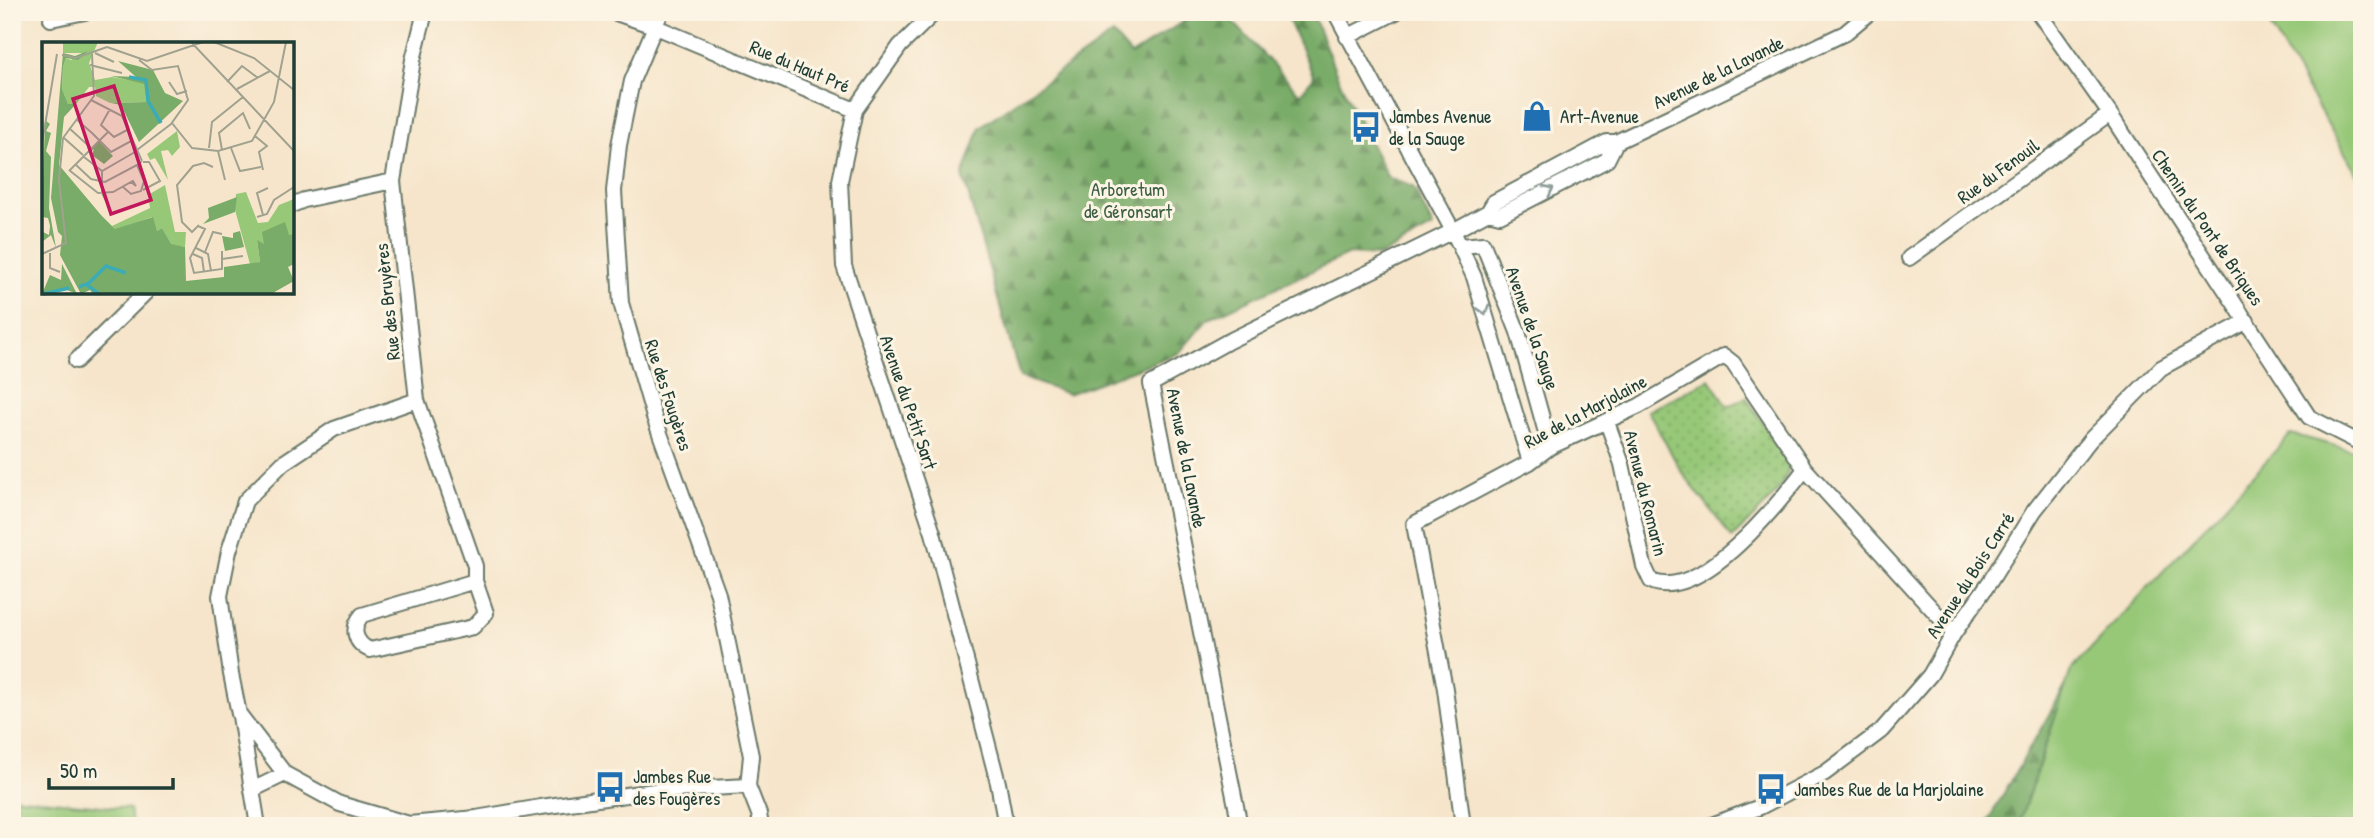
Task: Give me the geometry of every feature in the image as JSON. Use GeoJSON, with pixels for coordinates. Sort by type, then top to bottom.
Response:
{"type":"FeatureCollection","features":[{"type":"Feature","properties":{"kind":"street"},"geometry":{"type":"LineString","coordinates":[[51,19],[85,12]]}},
{"type":"Feature","properties":{"kind":"street","name":"Rue des Bruyères"},"geometry":{"type":"LineString","coordinates":[[425,12],[413,60],[393,181],[417,400],[475,566],[475,580],[486,613],[472,627],[370,650],[362,646],[355,636],[355,623],[362,615],[475,580]]}},
{"type":"Feature","properties":{"kind":"street","name":"Rue du Haut Pré"},"geometry":{"type":"LineString","coordinates":[[613,12],[656,27],[855,110]]}},
{"type":"Feature","properties":{"kind":"street","name":"Rue des Fougères"},"geometry":{"type":"LineString","coordinates":[[661,12],[632,81],[619,145],[614,191],[621,303],[654,416],[718,594],[751,756],[748,786]]}},
{"type":"Feature","properties":{"kind":"street","name":"Avenue du Petit Sart"},"geometry":{"type":"LineString","coordinates":[[935,12],[900,46],[855,110],[839,181],[844,266],[933,533],[998,783],[1006,826]]}},
{"type":"Feature","properties":{"kind":"street","name":"Avenue de la Sauge"},"geometry":{"type":"LineString","coordinates":[[1335,12],[1461,246],[1474,277],[1530,462]]}},
{"type":"Feature","properties":{"kind":"street"},"geometry":{"type":"LineString","coordinates":[[1347,37],[1396,12]]}},
{"type":"Feature","properties":{"kind":"street","name":"Avenue de la Lavande"},"geometry":{"type":"LineString","coordinates":[[1240,826],[1151,384],[1227,342],[1488,212],[1500,215],[1607,160],[1616,142],[1845,33],[1870,12]]}},
{"type":"Feature","properties":{"kind":"street","name":"Chemin du Pont de Briques"},"geometry":{"type":"LineString","coordinates":[[2038,12],[2110,114],[2309,417],[2362,444]]}},
{"type":"Feature","properties":{"kind":"street","name":"Rue du Fenouil"},"geometry":{"type":"LineString","coordinates":[[1909,258],[2110,114]]}},
{"type":"Feature","properties":{"kind":"street"},"geometry":{"type":"LineString","coordinates":[[294,204],[393,181]]}},
{"type":"Feature","properties":{"kind":"street","name":"Avenue de la Sauge"},"geometry":{"type":"LineString","coordinates":[[1461,246],[1483,244],[1518,332],[1550,447]]}},
{"type":"Feature","properties":{"kind":"street"},"geometry":{"type":"LineString","coordinates":[[76,361],[143,294]]}},
{"type":"Feature","properties":{"kind":"street","name":"Avenue du Bois Carré"},"geometry":{"type":"LineString","coordinates":[[1709,826],[1760,807],[1825,773],[1881,731],[1930,675],[1954,633],[2034,511],[2090,440],[2161,368],[2247,321]]}},
{"type":"Feature","properties":{"kind":"street","name":"Rue de la Marjolaine"},"geometry":{"type":"LineString","coordinates":[[1462,826],[1445,689],[1414,524],[1530,462],[1550,447],[1607,422],[1724,356],[1733,363],[1805,469],[1954,633]]}},
{"type":"Feature","properties":{"kind":"street"},"geometry":{"type":"LineString","coordinates":[[258,826],[220,596],[229,551],[245,501],[283,463],[334,429],[393,406],[417,400]]}},
{"type":"Feature","properties":{"kind":"street","name":"Avenue du Romarin"},"geometry":{"type":"LineString","coordinates":[[1607,422],[1622,464],[1644,566],[1651,582],[1661,586],[1674,586],[1701,572],[1738,546],[1805,469]]}},
{"type":"Feature","properties":{"kind":"street"},"geometry":{"type":"LineString","coordinates":[[239,715],[285,774],[340,804],[409,824],[476,818],[654,791],[748,786],[761,826]]}},
{"type":"Feature","properties":{"kind":"street"},"geometry":{"type":"LineString","coordinates":[[252,790],[285,774]]}},
{"type":"Feature","properties":{"kind":"green space","name":"Arboretum de Géronsart"},"geometry":{"type":"Polygon","coordinates":[[[1198,12],[1224,12],[1300,94],[1314,77],[1285,12],[1312,12],[1339,80],[1388,178],[1413,187],[1433,227],[1380,256],[1349,254],[1208,319],[1179,353],[1068,394],[1020,377],[963,176],[980,127],[1113,34],[1131,55],[1198,12]]]}},
{"type":"Feature","properties":{"kind":"green space"},"geometry":{"type":"Polygon","coordinates":[[[2284,12],[2362,12],[2362,182],[2270,26],[2284,12]]]}},
{"type":"Feature","properties":{"kind":"green space"},"geometry":{"type":"Polygon","coordinates":[[[1710,379],[1728,407],[1746,397],[1789,463],[1787,473],[1775,493],[1732,538],[1681,471],[1648,411],[1710,379]]]}},
{"type":"Feature","properties":{"kind":"green space"},"geometry":{"type":"Polygon","coordinates":[[[2291,434],[2362,453],[2362,826],[2018,826],[2071,670],[2291,434]]]}},
{"type":"Feature","properties":{"kind":"green space"},"geometry":{"type":"Polygon","coordinates":[[[2066,685],[2018,826],[1985,826],[2066,685]]]}},
{"type":"Feature","properties":{"kind":"green space"},"geometry":{"type":"Polygon","coordinates":[[[12,797],[130,809],[132,826],[12,826],[12,797]]]}},
{"type":"Feature","properties":{"kind":"place","name":"Art-Avenue"},"geometry":{"type":"Point","coordinates":[1537,116]}},
{"type":"Feature","properties":{"kind":"place","name":"Jambes Avenue de la Sauge"},"geometry":{"type":"Point","coordinates":[1366,127]}},
{"type":"Feature","properties":{"kind":"place","name":"Jambes Rue des Fougères"},"geometry":{"type":"Point","coordinates":[610,787]}},
{"type":"Feature","properties":{"kind":"place","name":"Jambes Rue de la Marjolaine"},"geometry":{"type":"Point","coordinates":[1771,789]}}]}
